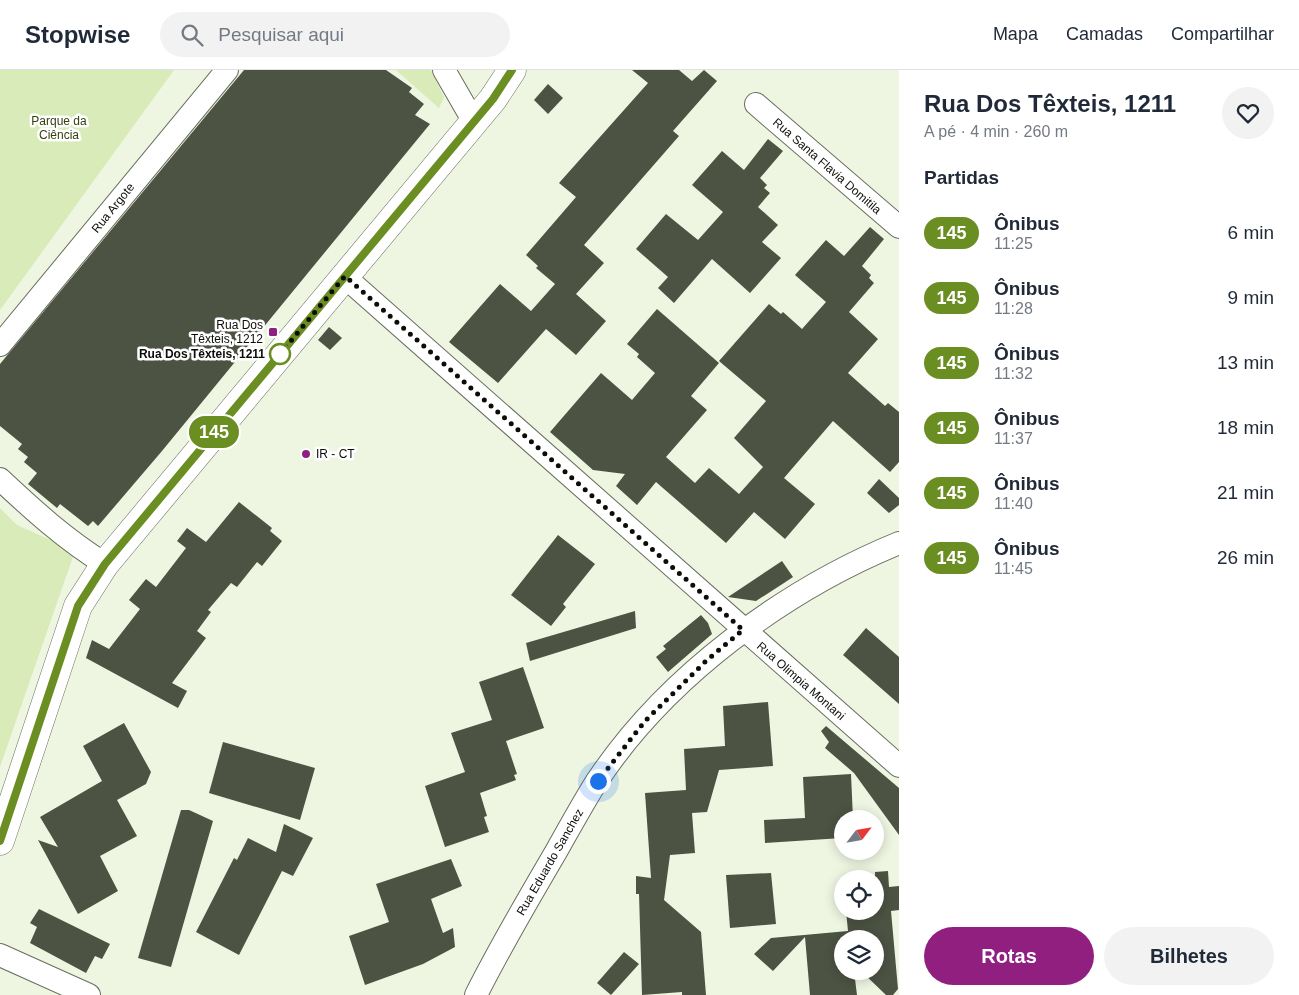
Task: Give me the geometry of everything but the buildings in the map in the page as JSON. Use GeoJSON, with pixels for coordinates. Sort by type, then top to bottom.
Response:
{"type":"FeatureCollection","features":[{"type":"Feature","properties":{"kind":"main road"},"geometry":{"type":"LineString","coordinates":[[0,841],[78,606],[105,564],[493,99],[512,70]]}},
{"type":"Feature","properties":{"kind":"street","name":"Rua Argote"},"geometry":{"type":"LineString","coordinates":[[0,345],[227,70]]}},
{"type":"Feature","properties":{"kind":"street"},"geometry":{"type":"LineString","coordinates":[[444,70],[474,122]]}},
{"type":"Feature","properties":{"kind":"street","name":"Rua Santa Flavia Domitila"},"geometry":{"type":"LineString","coordinates":[[756,104],[899,228]]}},
{"type":"Feature","properties":{"kind":"street","name":"Rua Olimpia Montani"},"geometry":{"type":"LineString","coordinates":[[345,276],[899,766]]}},
{"type":"Feature","properties":{"kind":"street"},"geometry":{"type":"LineString","coordinates":[[0,478],[54,529],[76,546],[105,564]]}},
{"type":"Feature","properties":{"kind":"street","name":"Rua Eduardo Sanchez"},"geometry":{"type":"LineString","coordinates":[[476,995],[504,940],[598,781],[645,721],[707,660],[743,630],[824,579],[869,555],[899,543]]}},
{"type":"Feature","properties":{"kind":"street"},"geometry":{"type":"LineString","coordinates":[[0,955],[89,995]]}},
{"type":"Feature","properties":{"kind":"green space","name":"Parque da Ciência"},"geometry":{"type":"Polygon","coordinates":[[[0,70],[174,70],[0,310],[0,70]]]}},
{"type":"Feature","properties":{"kind":"green space"},"geometry":{"type":"Polygon","coordinates":[[[396,70],[431,70],[444,97],[439,108],[396,70]]]}},
{"type":"Feature","properties":{"kind":"green space"},"geometry":{"type":"Polygon","coordinates":[[[0,508],[17,525],[75,551],[0,767],[0,508]]]}},
{"type":"Feature","properties":{"kind":"bus line","name":"145"},"geometry":{"type":"LineString","coordinates":[[0,841],[78,606],[105,564],[493,99],[512,70]]}},
{"type":"Feature","properties":{"kind":"place","name":"Rua Dos Têxteis, 1212"},"geometry":{"type":"Point","coordinates":[273,332]}},
{"type":"Feature","properties":{"kind":"place","name":"Rua Dos Têxteis, 1211"},"geometry":{"type":"Point","coordinates":[280,354]}},
{"type":"Feature","properties":{"kind":"place","name":"IR - CT"},"geometry":{"type":"Point","coordinates":[306,454]}},
{"type":"Feature","properties":{"kind":"route"},"geometry":{"type":"LineString","coordinates":[[280,354],[345,276],[743,630],[707,660],[645,721],[598,781]]}}]}
